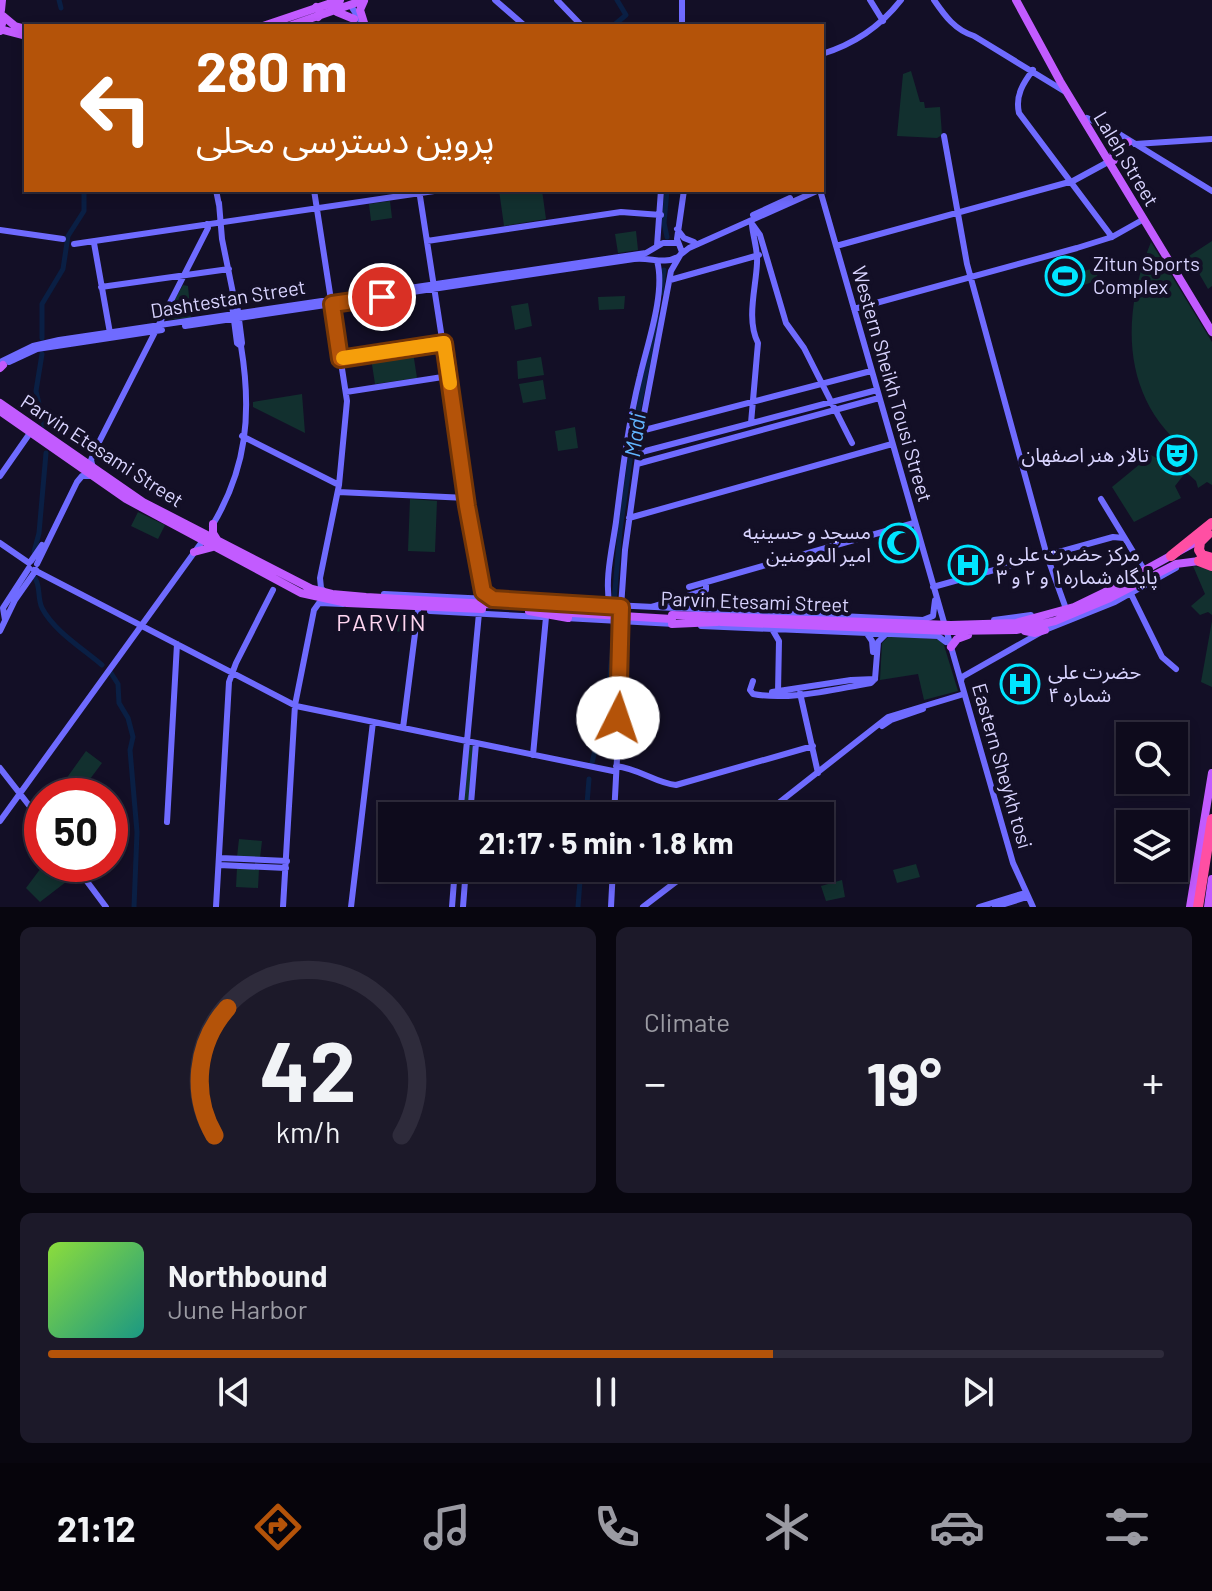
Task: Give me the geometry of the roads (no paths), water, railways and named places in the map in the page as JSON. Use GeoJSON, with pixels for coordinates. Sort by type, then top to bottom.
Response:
{"type":"FeatureCollection","features":[{"type":"Feature","properties":{"kind":"highway"},"geometry":{"type":"LineString","coordinates":[[1167,558],[1212,523]]}},
{"type":"Feature","properties":{"kind":"highway"},"geometry":{"type":"LineString","coordinates":[[1208,533],[1199,550],[1212,562]]}},
{"type":"Feature","properties":{"kind":"highway"},"geometry":{"type":"LineString","coordinates":[[1199,561],[1212,562]]}},
{"type":"Feature","properties":{"kind":"highway"},"geometry":{"type":"LineString","coordinates":[[1203,907],[1212,819]]}},
{"type":"Feature","properties":{"kind":"highway"},"geometry":{"type":"LineString","coordinates":[[1203,907],[1212,848]]}},
{"type":"Feature","properties":{"kind":"main road"},"geometry":{"type":"LineString","coordinates":[[2,0],[4,25],[24,33]]}},
{"type":"Feature","properties":{"kind":"main road"},"geometry":{"type":"LineString","coordinates":[[272,24],[341,3],[364,0],[360,10],[361,24]]}},
{"type":"Feature","properties":{"kind":"main road","name":"Laleh Street"},"geometry":{"type":"LineString","coordinates":[[1018,0],[1107,150]]}},
{"type":"Feature","properties":{"kind":"main road"},"geometry":{"type":"LineString","coordinates":[[290,24],[341,3]]}},
{"type":"Feature","properties":{"kind":"main road"},"geometry":{"type":"LineString","coordinates":[[341,3],[361,24]]}},
{"type":"Feature","properties":{"kind":"main road"},"geometry":{"type":"LineString","coordinates":[[291,24],[341,3]]}},
{"type":"Feature","properties":{"kind":"main road"},"geometry":{"type":"LineString","coordinates":[[272,24],[317,12]]}},
{"type":"Feature","properties":{"kind":"main road","name":"Laleh Street"},"geometry":{"type":"LineString","coordinates":[[1036,31],[1067,93],[1107,150]]}},
{"type":"Feature","properties":{"kind":"main road"},"geometry":{"type":"LineString","coordinates":[[1111,161],[1107,150],[1121,142],[1131,143]]}},
{"type":"Feature","properties":{"kind":"main road","name":"Laleh Street"},"geometry":{"type":"LineString","coordinates":[[1111,161],[1164,253],[1182,278]]}},
{"type":"Feature","properties":{"kind":"main road","name":"Laleh Street"},"geometry":{"type":"LineString","coordinates":[[1111,161],[1212,332]]}},
{"type":"Feature","properties":{"kind":"main road"},"geometry":{"type":"LineString","coordinates":[[1182,278],[1212,322]]}},
{"type":"Feature","properties":{"kind":"main road","name":"Parvin Etesami Street"},"geometry":{"type":"LineString","coordinates":[[0,405],[77,462]]}},
{"type":"Feature","properties":{"kind":"main road","name":"Parvin Etesami Street"},"geometry":{"type":"LineString","coordinates":[[0,405],[30,433],[77,462],[91,464],[136,497],[191,530],[300,589],[528,609]]}},
{"type":"Feature","properties":{"kind":"main road"},"geometry":{"type":"LineString","coordinates":[[211,524],[216,544],[193,551],[191,530],[211,524]]}},
{"type":"Feature","properties":{"kind":"main road","name":"Parvin Etesami Street"},"geometry":{"type":"LineString","coordinates":[[216,544],[267,575],[300,589],[349,603],[558,608],[717,622],[907,626],[991,623],[1048,616],[1074,607],[1208,533]]}},
{"type":"Feature","properties":{"kind":"main road","name":"Parvin Etesami Street"},"geometry":{"type":"LineString","coordinates":[[944,625],[976,632],[1020,629],[1055,621],[1166,569],[1199,561]]}},
{"type":"Feature","properties":{"kind":"main road"},"geometry":{"type":"LineString","coordinates":[[528,609],[568,618]]}},
{"type":"Feature","properties":{"kind":"main road","name":"Parvin Etesami Street"},"geometry":{"type":"LineString","coordinates":[[672,617],[907,626]]}},
{"type":"Feature","properties":{"kind":"main road"},"geometry":{"type":"LineString","coordinates":[[1020,629],[1035,633],[1045,630]]}},
{"type":"Feature","properties":{"kind":"main road"},"geometry":{"type":"LineString","coordinates":[[949,645],[976,632]]}},
{"type":"Feature","properties":{"kind":"main road"},"geometry":{"type":"LineString","coordinates":[[1190,907],[1212,773]]}},
{"type":"Feature","properties":{"kind":"street"},"geometry":{"type":"LineString","coordinates":[[495,0],[523,24]]}},
{"type":"Feature","properties":{"kind":"street"},"geometry":{"type":"LineString","coordinates":[[557,0],[580,24]]}},
{"type":"Feature","properties":{"kind":"street"},"geometry":{"type":"LineString","coordinates":[[680,0],[681,24]]}},
{"type":"Feature","properties":{"kind":"street"},"geometry":{"type":"LineString","coordinates":[[870,0],[883,21]]}},
{"type":"Feature","properties":{"kind":"street"},"geometry":{"type":"LineString","coordinates":[[824,53],[848,45],[883,21],[901,0]]}},
{"type":"Feature","properties":{"kind":"street"},"geometry":{"type":"LineString","coordinates":[[934,0],[963,33],[974,36],[1033,70],[1067,93]]}},
{"type":"Feature","properties":{"kind":"street"},"geometry":{"type":"LineString","coordinates":[[341,3],[361,24]]}},
{"type":"Feature","properties":{"kind":"street"},"geometry":{"type":"LineString","coordinates":[[341,3],[361,24]]}},
{"type":"Feature","properties":{"kind":"street"},"geometry":{"type":"LineString","coordinates":[[1033,70],[1022,87],[1017,107],[1019,113],[1112,237]]}},
{"type":"Feature","properties":{"kind":"street"},"geometry":{"type":"LineString","coordinates":[[1089,120],[1212,192]]}},
{"type":"Feature","properties":{"kind":"street"},"geometry":{"type":"LineString","coordinates":[[944,136],[971,277],[1047,556],[1065,606]]}},
{"type":"Feature","properties":{"kind":"street"},"geometry":{"type":"LineString","coordinates":[[1131,143],[1212,139]]}},
{"type":"Feature","properties":{"kind":"street"},"geometry":{"type":"LineString","coordinates":[[836,246],[1073,181],[1111,161]]}},
{"type":"Feature","properties":{"kind":"street"},"geometry":{"type":"LineString","coordinates":[[29,778],[203,537],[235,480],[246,420],[246,388],[236,296],[216,192]]}},
{"type":"Feature","properties":{"kind":"street"},"geometry":{"type":"LineString","coordinates":[[314,192],[347,401],[338,488],[320,578],[321,588],[329,593],[341,591],[493,599],[558,608],[648,608],[706,590],[706,582]]}},
{"type":"Feature","properties":{"kind":"street"},"geometry":{"type":"LineString","coordinates":[[207,224],[74,244],[415,192]]}},
{"type":"Feature","properties":{"kind":"street"},"geometry":{"type":"LineString","coordinates":[[422,192],[421,206],[481,592]]}},
{"type":"Feature","properties":{"kind":"street"},"geometry":{"type":"LineString","coordinates":[[421,206],[422,192]]}},
{"type":"Feature","properties":{"kind":"street"},"geometry":{"type":"LineString","coordinates":[[597,606],[604,601],[608,590],[629,518],[659,276],[655,248],[660,233],[661,192]]}},
{"type":"Feature","properties":{"kind":"street"},"geometry":{"type":"LineString","coordinates":[[613,802],[618,628],[622,595],[619,546],[630,432],[670,280],[682,250],[678,244],[677,229],[682,192]]}},
{"type":"Feature","properties":{"kind":"street"},"geometry":{"type":"LineString","coordinates":[[660,233],[667,242],[694,242],[807,192],[823,199]]}},
{"type":"Feature","properties":{"kind":"street"},"geometry":{"type":"LineString","coordinates":[[656,260],[668,262],[689,248],[751,223],[807,192]]}},
{"type":"Feature","properties":{"kind":"street","name":"Western Sheikh Tousi Street"},"geometry":{"type":"LineString","coordinates":[[821,192],[944,625]]}},
{"type":"Feature","properties":{"kind":"street"},"geometry":{"type":"LineString","coordinates":[[427,241],[621,212],[661,215]]}},
{"type":"Feature","properties":{"kind":"street"},"geometry":{"type":"LineString","coordinates":[[854,309],[1112,237],[1144,219]]}},
{"type":"Feature","properties":{"kind":"street"},"geometry":{"type":"LineString","coordinates":[[751,223],[758,230],[786,323],[804,348],[852,443]]}},
{"type":"Feature","properties":{"kind":"street"},"geometry":{"type":"LineString","coordinates":[[751,223],[757,255],[752,305],[758,343],[751,423]]}},
{"type":"Feature","properties":{"kind":"street"},"geometry":{"type":"LineString","coordinates":[[76,481],[91,464],[207,224]]}},
{"type":"Feature","properties":{"kind":"street"},"geometry":{"type":"LineString","coordinates":[[677,229],[684,238],[694,242]]}},
{"type":"Feature","properties":{"kind":"street"},"geometry":{"type":"LineString","coordinates":[[655,248],[667,242],[677,229]]}},
{"type":"Feature","properties":{"kind":"street"},"geometry":{"type":"LineString","coordinates":[[0,230],[65,242]]}},
{"type":"Feature","properties":{"kind":"street"},"geometry":{"type":"LineString","coordinates":[[94,243],[110,333]]}},
{"type":"Feature","properties":{"kind":"street","name":"Dashtestan Street"},"geometry":{"type":"LineString","coordinates":[[570,267],[646,253],[655,248]]}},
{"type":"Feature","properties":{"kind":"street"},"geometry":{"type":"LineString","coordinates":[[670,280],[766,253]]}},
{"type":"Feature","properties":{"kind":"street","name":"Dashtestan Street"},"geometry":{"type":"LineString","coordinates":[[1,365],[37,347],[49,345],[570,267],[645,257],[656,260]]}},
{"type":"Feature","properties":{"kind":"street"},"geometry":{"type":"LineString","coordinates":[[101,287],[229,269]]}},
{"type":"Feature","properties":{"kind":"street"},"geometry":{"type":"LineString","coordinates":[[433,274],[436,288]]}},
{"type":"Feature","properties":{"kind":"street"},"geometry":{"type":"LineString","coordinates":[[154,329],[175,287]]}},
{"type":"Feature","properties":{"kind":"street"},"geometry":{"type":"LineString","coordinates":[[162,316],[170,324]]}},
{"type":"Feature","properties":{"kind":"street","name":"Dashtestan Street"},"geometry":{"type":"LineString","coordinates":[[49,345],[110,333],[236,316]]}},
{"type":"Feature","properties":{"kind":"street"},"geometry":{"type":"LineString","coordinates":[[340,359],[444,343]]}},
{"type":"Feature","properties":{"kind":"street"},"geometry":{"type":"LineString","coordinates":[[630,432],[641,432],[871,371]]}},
{"type":"Feature","properties":{"kind":"street"},"geometry":{"type":"LineString","coordinates":[[346,392],[449,376]]}},
{"type":"Feature","properties":{"kind":"street"},"geometry":{"type":"LineString","coordinates":[[638,453],[877,390]]}},
{"type":"Feature","properties":{"kind":"street"},"geometry":{"type":"LineString","coordinates":[[637,464],[879,398]]}},
{"type":"Feature","properties":{"kind":"street"},"geometry":{"type":"LineString","coordinates":[[0,476],[30,433]]}},
{"type":"Feature","properties":{"kind":"street"},"geometry":{"type":"LineString","coordinates":[[243,437],[338,488],[467,498]]}},
{"type":"Feature","properties":{"kind":"street"},"geometry":{"type":"LineString","coordinates":[[629,518],[892,444]]}},
{"type":"Feature","properties":{"kind":"street"},"geometry":{"type":"LineString","coordinates":[[0,631],[76,481],[77,462]]}},
{"type":"Feature","properties":{"kind":"street"},"geometry":{"type":"LineString","coordinates":[[1101,499],[1143,568]]}},
{"type":"Feature","properties":{"kind":"street"},"geometry":{"type":"LineString","coordinates":[[689,587],[914,523]]}},
{"type":"Feature","properties":{"kind":"street"},"geometry":{"type":"LineString","coordinates":[[1113,537],[1118,528]]}},
{"type":"Feature","properties":{"kind":"street"},"geometry":{"type":"LineString","coordinates":[[933,587],[1113,537],[1124,538]]}},
{"type":"Feature","properties":{"kind":"street"},"geometry":{"type":"LineString","coordinates":[[0,543],[34,567],[295,705],[533,755],[614,769],[630,768],[676,785],[813,746]]}},
{"type":"Feature","properties":{"kind":"street"},"geometry":{"type":"LineString","coordinates":[[944,625],[951,620],[991,623],[1065,606],[1167,558]]}},
{"type":"Feature","properties":{"kind":"street"},"geometry":{"type":"LineString","coordinates":[[780,802],[891,720],[962,693],[1045,630],[1131,594],[1186,562]]}},
{"type":"Feature","properties":{"kind":"street"},"geometry":{"type":"LineString","coordinates":[[5,620],[3,608],[34,567]]}},
{"type":"Feature","properties":{"kind":"street"},"geometry":{"type":"LineString","coordinates":[[216,907],[222,862],[232,672],[273,590],[273,583],[267,575]]}},
{"type":"Feature","properties":{"kind":"street"},"geometry":{"type":"LineString","coordinates":[[273,590],[280,587],[300,589],[320,578]]}},
{"type":"Feature","properties":{"kind":"street","name":"Western Sheikh Tousi Street"},"geometry":{"type":"LineString","coordinates":[[933,587],[944,625]]}},
{"type":"Feature","properties":{"kind":"street"},"geometry":{"type":"LineString","coordinates":[[283,907],[295,705],[314,610],[312,601],[300,589]]}},
{"type":"Feature","properties":{"kind":"street"},"geometry":{"type":"LineString","coordinates":[[608,590],[609,606],[618,628]]}},
{"type":"Feature","properties":{"kind":"street"},"geometry":{"type":"LineString","coordinates":[[467,598],[481,592]]}},
{"type":"Feature","properties":{"kind":"street"},"geometry":{"type":"LineString","coordinates":[[481,592],[493,599]]}},
{"type":"Feature","properties":{"kind":"street"},"geometry":{"type":"LineString","coordinates":[[1131,594],[1162,657],[1176,669]]}},
{"type":"Feature","properties":{"kind":"street"},"geometry":{"type":"LineString","coordinates":[[622,595],[625,604],[638,608]]}},
{"type":"Feature","properties":{"kind":"street"},"geometry":{"type":"LineString","coordinates":[[778,693],[871,683],[875,679],[875,645],[880,637],[929,619],[933,616],[935,600]]}},
{"type":"Feature","properties":{"kind":"street"},"geometry":{"type":"LineString","coordinates":[[314,610],[319,603],[349,603],[368,607],[595,620],[626,630],[640,622]]}},
{"type":"Feature","properties":{"kind":"street"},"geometry":{"type":"LineString","coordinates":[[595,620],[603,618],[606,613],[603,607],[597,606]]}},
{"type":"Feature","properties":{"kind":"street"},"geometry":{"type":"LineString","coordinates":[[638,608],[628,610],[627,615],[628,620],[640,622]]}},
{"type":"Feature","properties":{"kind":"street"},"geometry":{"type":"LineString","coordinates":[[648,608],[672,617],[772,629],[888,633]]}},
{"type":"Feature","properties":{"kind":"street"},"geometry":{"type":"LineString","coordinates":[[403,728],[418,610]]}},
{"type":"Feature","properties":{"kind":"street"},"geometry":{"type":"LineString","coordinates":[[461,802],[479,613]]}},
{"type":"Feature","properties":{"kind":"street"},"geometry":{"type":"LineString","coordinates":[[533,755],[546,617]]}},
{"type":"Feature","properties":{"kind":"street"},"geometry":{"type":"LineString","coordinates":[[595,620],[612,628],[672,617],[907,626],[938,636],[949,645]]}},
{"type":"Feature","properties":{"kind":"street","name":"Eastern Sheykh tosi"},"geometry":{"type":"LineString","coordinates":[[944,625],[1017,883],[1025,895]]}},
{"type":"Feature","properties":{"kind":"street"},"geometry":{"type":"LineString","coordinates":[[772,629],[778,636],[778,693]]}},
{"type":"Feature","properties":{"kind":"street"},"geometry":{"type":"LineString","coordinates":[[779,649],[782,637],[790,630]]}},
{"type":"Feature","properties":{"kind":"street"},"geometry":{"type":"LineString","coordinates":[[866,632],[875,645]]}},
{"type":"Feature","properties":{"kind":"street"},"geometry":{"type":"LineString","coordinates":[[167,822],[177,644]]}},
{"type":"Feature","properties":{"kind":"street"},"geometry":{"type":"LineString","coordinates":[[778,693],[875,679]]}},
{"type":"Feature","properties":{"kind":"street"},"geometry":{"type":"LineString","coordinates":[[800,693],[818,773]]}},
{"type":"Feature","properties":{"kind":"street","name":"Eastern Sheykh tosi"},"geometry":{"type":"LineString","coordinates":[[962,693],[1016,872],[1031,907]]}},
{"type":"Feature","properties":{"kind":"street"},"geometry":{"type":"LineString","coordinates":[[351,907],[373,722]]}},
{"type":"Feature","properties":{"kind":"street"},"geometry":{"type":"LineString","coordinates":[[471,802],[476,743]]}},
{"type":"Feature","properties":{"kind":"street"},"geometry":{"type":"LineString","coordinates":[[816,760],[820,767],[827,766]]}},
{"type":"Feature","properties":{"kind":"street"},"geometry":{"type":"LineString","coordinates":[[809,779],[816,760]]}},
{"type":"Feature","properties":{"kind":"street"},"geometry":{"type":"LineString","coordinates":[[0,768],[24,799]]}},
{"type":"Feature","properties":{"kind":"street"},"geometry":{"type":"LineString","coordinates":[[12,783],[24,784]]}},
{"type":"Feature","properties":{"kind":"street"},"geometry":{"type":"LineString","coordinates":[[0,819],[21,795],[24,787]]}},
{"type":"Feature","properties":{"kind":"street"},"geometry":{"type":"LineString","coordinates":[[222,862],[284,865]]}},
{"type":"Feature","properties":{"kind":"street"},"geometry":{"type":"LineString","coordinates":[[87,882],[106,907]]}},
{"type":"Feature","properties":{"kind":"street"},"geometry":{"type":"LineString","coordinates":[[452,907],[454,882]]}},
{"type":"Feature","properties":{"kind":"street"},"geometry":{"type":"LineString","coordinates":[[463,907],[464,882]]}},
{"type":"Feature","properties":{"kind":"street"},"geometry":{"type":"LineString","coordinates":[[610,907],[611,882]]}},
{"type":"Feature","properties":{"kind":"street"},"geometry":{"type":"LineString","coordinates":[[643,907],[676,882]]}},
{"type":"Feature","properties":{"kind":"street"},"geometry":{"type":"LineString","coordinates":[[1005,902],[1016,891],[1017,883]]}},
{"type":"Feature","properties":{"kind":"street"},"geometry":{"type":"LineString","coordinates":[[454,890],[464,886]]}},
{"type":"Feature","properties":{"kind":"street"},"geometry":{"type":"LineString","coordinates":[[454,890],[464,895]]}},
{"type":"Feature","properties":{"kind":"street"},"geometry":{"type":"LineString","coordinates":[[995,907],[1025,895]]}},
{"type":"Feature","properties":{"kind":"street"},"geometry":{"type":"LineString","coordinates":[[979,907],[1005,902],[1022,907]]}},
{"type":"Feature","properties":{"kind":"waterway"},"geometry":{"type":"LineString","coordinates":[[59,0],[61,8]]}},
{"type":"Feature","properties":{"kind":"waterway","name":"Madi"},"geometry":{"type":"LineString","coordinates":[[615,24],[626,15],[617,0]]}},
{"type":"Feature","properties":{"kind":"waterway"},"geometry":{"type":"LineString","coordinates":[[42,338],[42,304],[63,269],[68,236],[84,211],[84,192]]}},
{"type":"Feature","properties":{"kind":"waterway","name":"Madi"},"geometry":{"type":"LineString","coordinates":[[667,192],[664,223],[667,237]]}},
{"type":"Feature","properties":{"kind":"waterway","name":"Madi"},"geometry":{"type":"LineString","coordinates":[[661,293],[664,270]]}},
{"type":"Feature","properties":{"kind":"waterway","name":"Madi"},"geometry":{"type":"LineString","coordinates":[[614,602],[620,530],[635,426],[657,318]]}},
{"type":"Feature","properties":{"kind":"waterway"},"geometry":{"type":"LineString","coordinates":[[42,354],[36,391],[44,425]]}},
{"type":"Feature","properties":{"kind":"waterway"},"geometry":{"type":"LineString","coordinates":[[34,552],[39,533],[46,453]]}},
{"type":"Feature","properties":{"kind":"waterway"},"geometry":{"type":"LineString","coordinates":[[35,578],[47,616],[61,632],[102,665]]}},
{"type":"Feature","properties":{"kind":"waterway","name":"Madi"},"geometry":{"type":"LineString","coordinates":[[592,763],[609,688],[613,641]]}},
{"type":"Feature","properties":{"kind":"waterway"},"geometry":{"type":"LineString","coordinates":[[111,673],[118,684],[119,703],[128,718],[133,737],[130,750],[137,832],[134,907]]}},
{"type":"Feature","properties":{"kind":"waterway","name":"Madi"},"geometry":{"type":"LineString","coordinates":[[587,802],[589,779]]}},
{"type":"Feature","properties":{"kind":"waterway","name":"Madi"},"geometry":{"type":"LineString","coordinates":[[578,907],[580,882]]}},
{"type":"Feature","properties":{"kind":"place","name":"Zitun Sports Complex"},"geometry":{"type":"Point","coordinates":[1065,276]}},
{"type":"Feature","properties":{"kind":"place","name":"تالار هنر اصفهان"},"geometry":{"type":"Point","coordinates":[1177,455]}},
{"type":"Feature","properties":{"kind":"place","name":"مسجد و حسینیه امیر المومنین"},"geometry":{"type":"Point","coordinates":[899,543]}},
{"type":"Feature","properties":{"kind":"place","name":"مرکز حضرت علی و پایگاه شماره۱ و ۲ و ۳"},"geometry":{"type":"Point","coordinates":[968,565]}},
{"type":"Feature","properties":{"kind":"place","name":"حضرت علی شماره ۴"},"geometry":{"type":"Point","coordinates":[1020,684]}},
{"type":"Feature","properties":{"kind":"district","name":"PARVIN"},"geometry":{"type":"Point","coordinates":[382,623]}}]}
